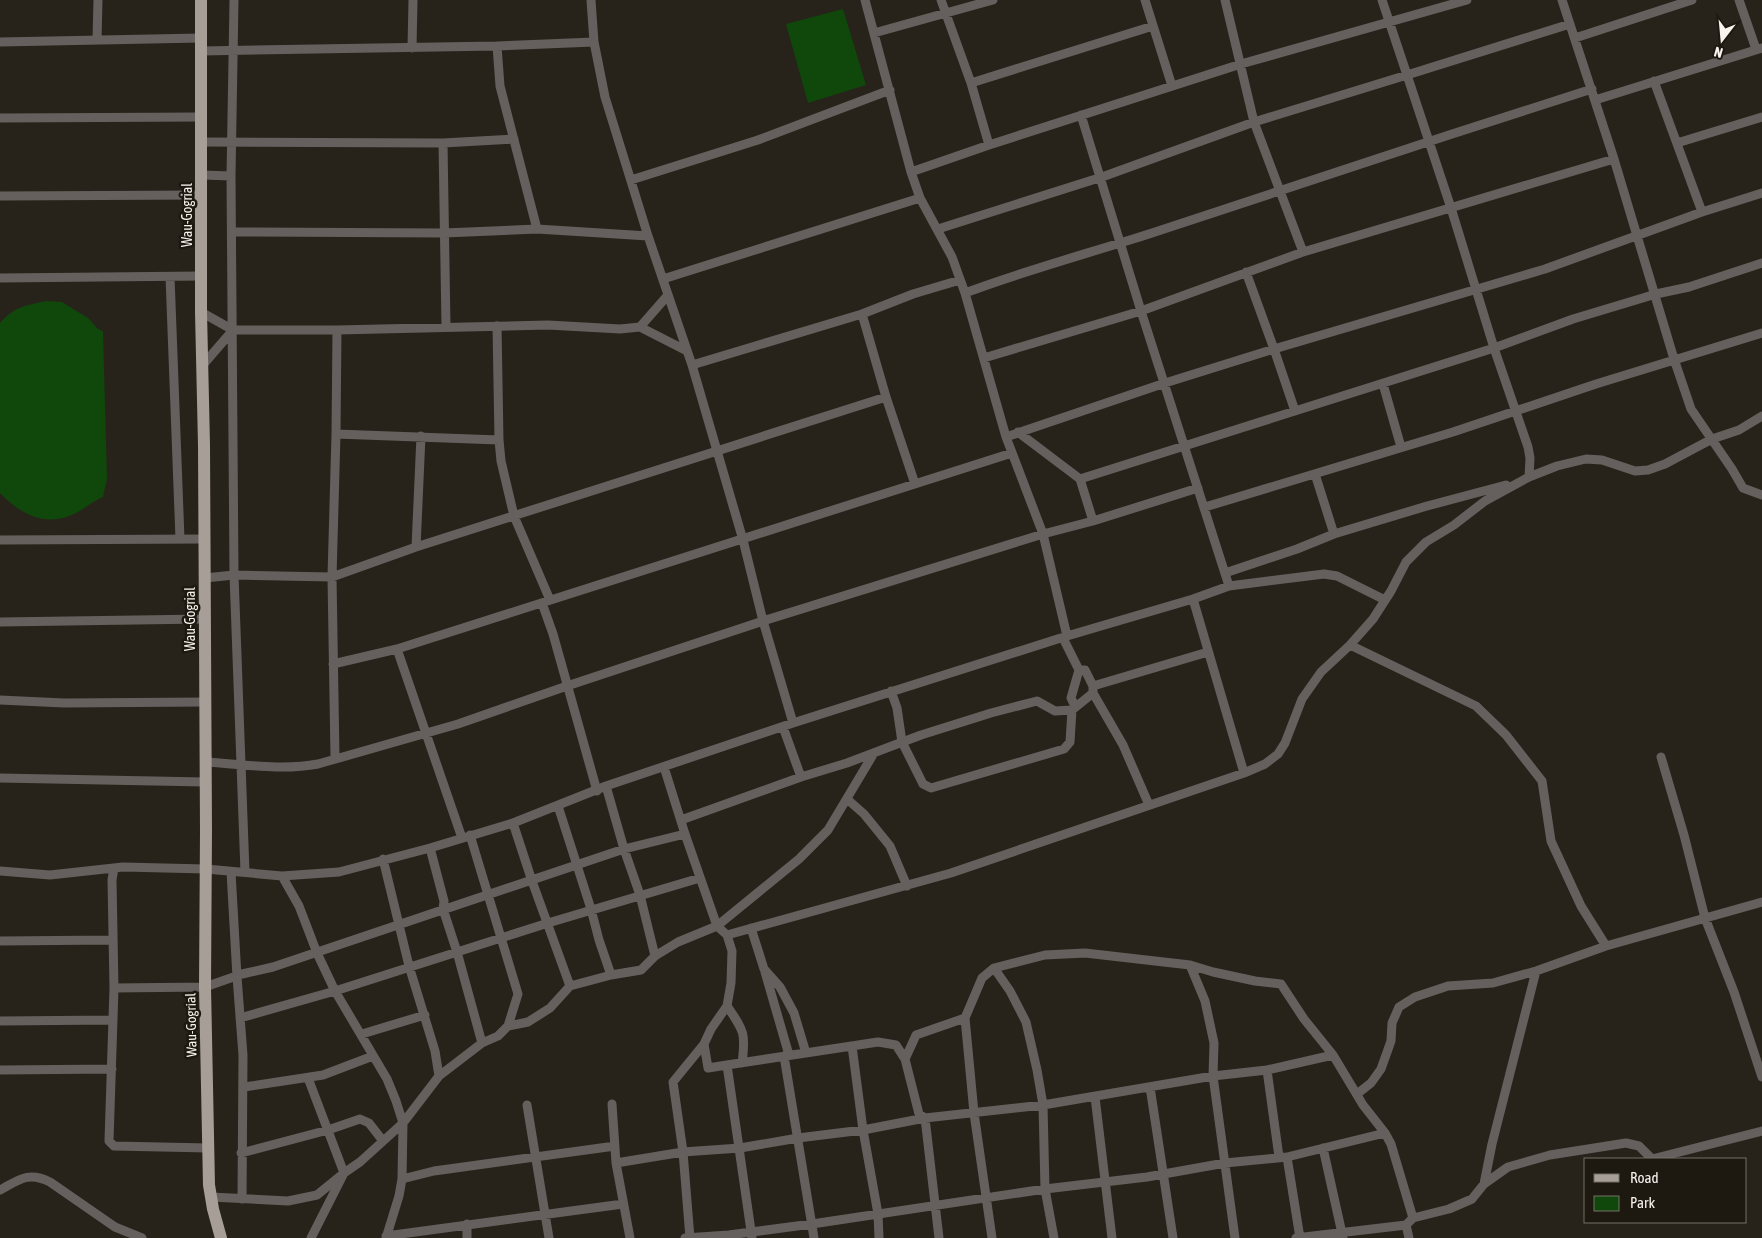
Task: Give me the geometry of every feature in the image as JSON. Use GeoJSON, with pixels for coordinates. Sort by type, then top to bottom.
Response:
{"type":"FeatureCollection","features":[{"type":"Feature","properties":{"kind":"main road","name":"Wau-Gogrial"},"geometry":{"type":"LineString","coordinates":[[201,0],[206,782],[205,987],[210,1197],[221,1238]]}},
{"type":"Feature","properties":{"kind":"street"},"geometry":{"type":"LineString","coordinates":[[97,40],[98,0]]}},
{"type":"Feature","properties":{"kind":"street"},"geometry":{"type":"LineString","coordinates":[[234,0],[231,142],[234,576],[245,872]]}},
{"type":"Feature","properties":{"kind":"street"},"geometry":{"type":"LineString","coordinates":[[412,0],[412,48]]}},
{"type":"Feature","properties":{"kind":"street"},"geometry":{"type":"LineString","coordinates":[[591,0],[594,42],[604,97],[648,236],[692,364],[793,723]]}},
{"type":"Feature","properties":{"kind":"street"},"geometry":{"type":"LineString","coordinates":[[865,0],[911,172],[920,198],[952,257],[965,294],[1006,437],[1043,534],[1065,637],[1079,670],[1072,698],[1074,708],[1070,742],[1064,749],[936,787],[927,787],[923,784],[902,742],[897,708],[891,691]]}},
{"type":"Feature","properties":{"kind":"street"},"geometry":{"type":"LineString","coordinates":[[941,0],[989,145]]}},
{"type":"Feature","properties":{"kind":"street"},"geometry":{"type":"LineString","coordinates":[[874,33],[992,0]]}},
{"type":"Feature","properties":{"kind":"street"},"geometry":{"type":"LineString","coordinates":[[1145,0],[1172,86]]}},
{"type":"Feature","properties":{"kind":"street"},"geometry":{"type":"LineString","coordinates":[[1226,0],[1254,122],[1303,252]]}},
{"type":"Feature","properties":{"kind":"street"},"geometry":{"type":"LineString","coordinates":[[1382,0],[1451,208],[1494,348],[1528,447],[1530,458],[1529,477]]}},
{"type":"Feature","properties":{"kind":"street"},"geometry":{"type":"LineString","coordinates":[[911,172],[1241,64],[1467,0]]}},
{"type":"Feature","properties":{"kind":"street"},"geometry":{"type":"LineString","coordinates":[[1562,0],[1596,100],[1656,294],[1674,359],[1692,409],[1744,488],[1762,495]]}},
{"type":"Feature","properties":{"kind":"street"},"geometry":{"type":"LineString","coordinates":[[1575,38],[1692,0]]}},
{"type":"Feature","properties":{"kind":"street"},"geometry":{"type":"LineString","coordinates":[[1596,100],[1759,49],[1739,0]]}},
{"type":"Feature","properties":{"kind":"street"},"geometry":{"type":"LineString","coordinates":[[938,229],[1102,177],[1254,122],[1570,24]]}},
{"type":"Feature","properties":{"kind":"street"},"geometry":{"type":"LineString","coordinates":[[970,83],[1153,26]]}},
{"type":"Feature","properties":{"kind":"street"},"geometry":{"type":"LineString","coordinates":[[0,42],[201,38]]}},
{"type":"Feature","properties":{"kind":"street"},"geometry":{"type":"LineString","coordinates":[[201,51],[412,48],[594,42]]}},
{"type":"Feature","properties":{"kind":"street"},"geometry":{"type":"LineString","coordinates":[[498,46],[500,86],[537,229]]}},
{"type":"Feature","properties":{"kind":"street"},"geometry":{"type":"LineString","coordinates":[[1654,81],[1702,212]]}},
{"type":"Feature","properties":{"kind":"street"},"geometry":{"type":"LineString","coordinates":[[965,294],[1002,279],[1121,243],[1428,141],[1592,89]]}},
{"type":"Feature","properties":{"kind":"street"},"geometry":{"type":"LineString","coordinates":[[631,180],[758,140],[890,90]]}},
{"type":"Feature","properties":{"kind":"street"},"geometry":{"type":"LineString","coordinates":[[1081,115],[1102,177],[1141,311],[1229,586]]}},
{"type":"Feature","properties":{"kind":"street"},"geometry":{"type":"LineString","coordinates":[[0,118],[201,117]]}},
{"type":"Feature","properties":{"kind":"street"},"geometry":{"type":"LineString","coordinates":[[1677,143],[1762,117]]}},
{"type":"Feature","properties":{"kind":"street"},"geometry":{"type":"LineString","coordinates":[[202,142],[443,143],[514,138]]}},
{"type":"Feature","properties":{"kind":"street"},"geometry":{"type":"LineString","coordinates":[[443,143],[446,327]]}},
{"type":"Feature","properties":{"kind":"street"},"geometry":{"type":"LineString","coordinates":[[984,358],[1141,311],[1303,252],[1614,159]]}},
{"type":"Feature","properties":{"kind":"street"},"geometry":{"type":"LineString","coordinates":[[202,175],[231,176]]}},
{"type":"Feature","properties":{"kind":"street"},"geometry":{"type":"LineString","coordinates":[[1006,437],[1165,383],[1274,349],[1545,269],[1702,212],[1762,193]]}},
{"type":"Feature","properties":{"kind":"street"},"geometry":{"type":"LineString","coordinates":[[0,196],[202,195]]}},
{"type":"Feature","properties":{"kind":"street"},"geometry":{"type":"LineString","coordinates":[[663,279],[920,198]]}},
{"type":"Feature","properties":{"kind":"street"},"geometry":{"type":"LineString","coordinates":[[232,232],[444,233],[537,229],[648,236]]}},
{"type":"Feature","properties":{"kind":"street"},"geometry":{"type":"LineString","coordinates":[[1080,479],[1494,348],[1573,319],[1656,294],[1689,287],[1762,263]]}},
{"type":"Feature","properties":{"kind":"street"},"geometry":{"type":"LineString","coordinates":[[1246,272],[1294,411]]}},
{"type":"Feature","properties":{"kind":"street"},"geometry":{"type":"LineString","coordinates":[[170,276],[180,539]]}},
{"type":"Feature","properties":{"kind":"street"},"geometry":{"type":"LineString","coordinates":[[0,278],[202,276]]}},
{"type":"Feature","properties":{"kind":"street"},"geometry":{"type":"LineString","coordinates":[[692,364],[862,314],[913,294],[960,280]]}},
{"type":"Feature","properties":{"kind":"street"},"geometry":{"type":"LineString","coordinates":[[640,326],[668,295]]}},
{"type":"Feature","properties":{"kind":"street"},"geometry":{"type":"LineString","coordinates":[[202,312],[233,330],[337,330],[548,325],[620,328],[640,326],[687,351]]}},
{"type":"Feature","properties":{"kind":"street"},"geometry":{"type":"LineString","coordinates":[[862,314],[886,397],[915,484]]}},
{"type":"Feature","properties":{"kind":"street"},"geometry":{"type":"LineString","coordinates":[[497,326],[501,461],[514,516],[546,601],[566,686],[597,791]]}},
{"type":"Feature","properties":{"kind":"street"},"geometry":{"type":"LineString","coordinates":[[202,366],[233,330]]}},
{"type":"Feature","properties":{"kind":"street"},"geometry":{"type":"LineString","coordinates":[[335,758],[332,576],[337,330]]}},
{"type":"Feature","properties":{"kind":"street"},"geometry":{"type":"LineString","coordinates":[[1205,507],[1515,412],[1674,359],[1762,333]]}},
{"type":"Feature","properties":{"kind":"street"},"geometry":{"type":"LineString","coordinates":[[1383,384],[1401,447]]}},
{"type":"Feature","properties":{"kind":"street"},"geometry":{"type":"LineString","coordinates":[[205,578],[234,576],[332,576],[416,547],[886,397]]}},
{"type":"Feature","properties":{"kind":"street"},"geometry":{"type":"LineString","coordinates":[[727,935],[951,873],[1149,806],[1265,764],[1278,754],[1285,743],[1302,698],[1321,672],[1373,619],[1406,562],[1426,542],[1448,530],[1485,501],[1518,482],[1557,466],[1586,459],[1602,460],[1635,470],[1648,470],[1665,464],[1712,439],[1739,430],[1762,416]]}},
{"type":"Feature","properties":{"kind":"street"},"geometry":{"type":"LineString","coordinates":[[1018,432],[1080,479],[1093,521]]}},
{"type":"Feature","properties":{"kind":"street"},"geometry":{"type":"LineString","coordinates":[[336,434],[499,440]]}},
{"type":"Feature","properties":{"kind":"street"},"geometry":{"type":"LineString","coordinates":[[416,547],[421,436]]}},
{"type":"Feature","properties":{"kind":"street"},"geometry":{"type":"LineString","coordinates":[[334,664],[397,649],[1012,453]]}},
{"type":"Feature","properties":{"kind":"street"},"geometry":{"type":"LineString","coordinates":[[1315,474],[1334,534]]}},
{"type":"Feature","properties":{"kind":"street"},"geometry":{"type":"LineString","coordinates":[[1225,573],[1298,549],[1334,534],[1427,506],[1518,482]]}},
{"type":"Feature","properties":{"kind":"street"},"geometry":{"type":"LineString","coordinates":[[205,762],[304,767],[458,724],[763,621],[1198,488]]}},
{"type":"Feature","properties":{"kind":"street"},"geometry":{"type":"LineString","coordinates":[[0,540],[205,539]]}},
{"type":"Feature","properties":{"kind":"street"},"geometry":{"type":"LineString","coordinates":[[0,871],[50,875],[114,868],[206,869],[282,876],[339,872],[514,823],[606,786],[793,723],[1065,637],[1193,599],[1229,586],[1324,574],[1336,576],[1385,600]]}},
{"type":"Feature","properties":{"kind":"street"},"geometry":{"type":"LineString","coordinates":[[1193,599],[1244,773]]}},
{"type":"Feature","properties":{"kind":"street"},"geometry":{"type":"LineString","coordinates":[[0,622],[204,619]]}},
{"type":"Feature","properties":{"kind":"street"},"geometry":{"type":"LineString","coordinates":[[1350,644],[1476,706],[1506,735],[1542,782],[1551,840],[1581,906],[1606,946]]}},
{"type":"Feature","properties":{"kind":"street"},"geometry":{"type":"LineString","coordinates":[[210,1197],[288,1201],[317,1195],[360,1162],[403,1124],[440,1076],[482,1043],[498,1036],[508,1026],[518,994],[502,938],[488,894],[397,649]]}},
{"type":"Feature","properties":{"kind":"street"},"geometry":{"type":"LineString","coordinates":[[681,820],[902,742],[991,713],[1037,701],[1055,711],[1074,708],[1093,690],[1208,652]]}},
{"type":"Feature","properties":{"kind":"street"},"geometry":{"type":"LineString","coordinates":[[1079,670],[1085,670],[1093,690],[1123,745],[1149,806]]}},
{"type":"Feature","properties":{"kind":"street"},"geometry":{"type":"LineString","coordinates":[[0,700],[64,703],[205,702]]}},
{"type":"Feature","properties":{"kind":"street"},"geometry":{"type":"LineString","coordinates":[[783,727],[801,778]]}},
{"type":"Feature","properties":{"kind":"street"},"geometry":{"type":"LineString","coordinates":[[508,1026],[528,1022],[550,1008],[570,986],[611,975],[641,970],[656,956],[678,942],[717,926],[800,860],[828,830],[874,753]]}},
{"type":"Feature","properties":{"kind":"street"},"geometry":{"type":"LineString","coordinates":[[1661,757],[1684,835],[1705,918],[1734,992],[1762,1077]]}},
{"type":"Feature","properties":{"kind":"street"},"geometry":{"type":"LineString","coordinates":[[664,767],[717,926],[727,935],[732,951],[731,984],[727,1006],[711,1029],[704,1044],[673,1082],[683,1152],[688,1238],[812,1233],[878,1214],[1045,1189],[1147,1177],[1226,1163],[1283,1157],[1385,1133]]}},
{"type":"Feature","properties":{"kind":"street"},"geometry":{"type":"LineString","coordinates":[[0,778],[206,782]]}},
{"type":"Feature","properties":{"kind":"street"},"geometry":{"type":"LineString","coordinates":[[606,786],[624,849],[640,895],[656,956]]}},
{"type":"Feature","properties":{"kind":"street"},"geometry":{"type":"LineString","coordinates":[[847,798],[864,814],[890,846],[907,886]]}},
{"type":"Feature","properties":{"kind":"street"},"geometry":{"type":"LineString","coordinates":[[558,806],[611,975]]}},
{"type":"Feature","properties":{"kind":"street"},"geometry":{"type":"LineString","coordinates":[[514,823],[532,881],[570,986]]}},
{"type":"Feature","properties":{"kind":"street"},"geometry":{"type":"LineString","coordinates":[[114,988],[205,987],[236,976],[317,953],[624,849],[685,834]]}},
{"type":"Feature","properties":{"kind":"street"},"geometry":{"type":"LineString","coordinates":[[430,848],[444,901],[443,909],[482,1043]]}},
{"type":"Feature","properties":{"kind":"street"},"geometry":{"type":"LineString","coordinates":[[383,859],[409,966],[425,1015],[440,1076]]}},
{"type":"Feature","properties":{"kind":"street"},"geometry":{"type":"LineString","coordinates":[[114,868],[112,880],[114,988],[109,1141],[114,1146],[208,1148]]}},
{"type":"Feature","properties":{"kind":"street"},"geometry":{"type":"LineString","coordinates":[[230,872],[244,1087],[241,1153],[242,1199]]}},
{"type":"Feature","properties":{"kind":"street"},"geometry":{"type":"LineString","coordinates":[[282,876],[300,906],[317,953],[335,990],[387,1079],[403,1124],[402,1179],[399,1196],[386,1237],[467,1224],[544,1216],[624,1204]]}},
{"type":"Feature","properties":{"kind":"street"},"geometry":{"type":"LineString","coordinates":[[240,1018],[700,878]]}},
{"type":"Feature","properties":{"kind":"street"},"geometry":{"type":"LineString","coordinates":[[1357,1094],[1371,1083],[1381,1068],[1391,1041],[1392,1023],[1399,1007],[1415,996],[1448,986],[1493,983],[1536,971],[1606,946],[1762,902]]}},
{"type":"Feature","properties":{"kind":"street"},"geometry":{"type":"LineString","coordinates":[[751,928],[787,1056],[812,1233]]}},
{"type":"Feature","properties":{"kind":"street"},"geometry":{"type":"LineString","coordinates":[[0,941],[112,940]]}},
{"type":"Feature","properties":{"kind":"street"},"geometry":{"type":"LineString","coordinates":[[992,1238],[974,1113],[965,1018],[982,978],[994,968],[1045,955],[1085,953],[1190,965],[1212,972],[1281,984],[1304,1019],[1333,1055],[1363,1105],[1385,1133],[1391,1144],[1413,1218]]}},
{"type":"Feature","properties":{"kind":"street"},"geometry":{"type":"LineString","coordinates":[[1190,965],[1205,1001],[1214,1043],[1213,1076],[1235,1238]]}},
{"type":"Feature","properties":{"kind":"street"},"geometry":{"type":"LineString","coordinates":[[994,968],[1010,991],[1026,1022],[1037,1070],[1042,1105],[1045,1189],[1054,1238]]}},
{"type":"Feature","properties":{"kind":"street"},"geometry":{"type":"LineString","coordinates":[[764,969],[780,987],[794,1013],[806,1052]]}},
{"type":"Feature","properties":{"kind":"street"},"geometry":{"type":"LineString","coordinates":[[1484,1184],[1492,1144],[1536,971]]}},
{"type":"Feature","properties":{"kind":"street"},"geometry":{"type":"LineString","coordinates":[[727,1006],[741,1026],[745,1041],[742,1063]]}},
{"type":"Feature","properties":{"kind":"street"},"geometry":{"type":"LineString","coordinates":[[362,1034],[425,1015]]}},
{"type":"Feature","properties":{"kind":"street"},"geometry":{"type":"LineString","coordinates":[[905,1059],[916,1035],[965,1018]]}},
{"type":"Feature","properties":{"kind":"street"},"geometry":{"type":"LineString","coordinates":[[0,1021],[113,1020]]}},
{"type":"Feature","properties":{"kind":"street"},"geometry":{"type":"LineString","coordinates":[[704,1044],[708,1068],[878,1042],[896,1045],[905,1059],[919,1114],[925,1118],[939,1238]]}},
{"type":"Feature","properties":{"kind":"street"},"geometry":{"type":"LineString","coordinates":[[852,1046],[862,1130],[878,1214],[880,1238]]}},
{"type":"Feature","properties":{"kind":"street"},"geometry":{"type":"LineString","coordinates":[[616,1163],[683,1152],[740,1148],[862,1130],[925,1118],[1042,1105],[1213,1076],[1266,1070],[1333,1055]]}},
{"type":"Feature","properties":{"kind":"street"},"geometry":{"type":"LineString","coordinates":[[244,1087],[308,1078],[373,1056]]}},
{"type":"Feature","properties":{"kind":"street"},"geometry":{"type":"LineString","coordinates":[[727,1065],[752,1235]]}},
{"type":"Feature","properties":{"kind":"street"},"geometry":{"type":"LineString","coordinates":[[0,1070],[112,1069]]}},
{"type":"Feature","properties":{"kind":"street"},"geometry":{"type":"LineString","coordinates":[[1266,1070],[1299,1238],[1342,1235],[1406,1225],[1413,1218],[1449,1209],[1472,1199],[1484,1184],[1508,1167],[1550,1155],[1626,1143],[1639,1146],[1651,1158]]}},
{"type":"Feature","properties":{"kind":"street"},"geometry":{"type":"LineString","coordinates":[[308,1078],[344,1173],[311,1238]]}},
{"type":"Feature","properties":{"kind":"street"},"geometry":{"type":"LineString","coordinates":[[1150,1087],[1174,1238]]}},
{"type":"Feature","properties":{"kind":"street"},"geometry":{"type":"LineString","coordinates":[[1095,1097],[1112,1238]]}},
{"type":"Feature","properties":{"kind":"street"},"geometry":{"type":"LineString","coordinates":[[612,1104],[616,1163],[630,1238]]}},
{"type":"Feature","properties":{"kind":"street"},"geometry":{"type":"LineString","coordinates":[[527,1105],[549,1238]]}},
{"type":"Feature","properties":{"kind":"street"},"geometry":{"type":"LineString","coordinates":[[241,1153],[328,1130],[360,1119],[369,1123],[383,1141]]}},
{"type":"Feature","properties":{"kind":"street"},"geometry":{"type":"LineString","coordinates":[[1656,1158],[1762,1130]]}},
{"type":"Feature","properties":{"kind":"street"},"geometry":{"type":"LineString","coordinates":[[402,1179],[434,1171],[615,1146]]}},
{"type":"Feature","properties":{"kind":"street"},"geometry":{"type":"LineString","coordinates":[[1323,1148],[1342,1235]]}},
{"type":"Feature","properties":{"kind":"street"},"geometry":{"type":"LineString","coordinates":[[0,1190],[26,1176],[41,1178],[50,1182],[115,1227],[142,1238]]}},
{"type":"Feature","properties":{"kind":"street"},"geometry":{"type":"LineString","coordinates":[[467,1224],[468,1238]]}},
{"type":"Feature","properties":{"kind":"street"},"geometry":{"type":"LineString","coordinates":[[1406,1225],[1409,1238]]}},
{"type":"Feature","properties":{"kind":"green space"},"geometry":{"type":"Polygon","coordinates":[[[843,9],[866,85],[808,103],[786,24],[843,9]]]}},
{"type":"Feature","properties":{"kind":"green space"},"geometry":{"type":"Polygon","coordinates":[[[46,301],[62,302],[88,318],[98,329],[103,331],[107,479],[103,497],[76,513],[55,519],[35,517],[26,513],[17,508],[0,493],[0,323],[10,313],[21,307],[46,301]]]}}]}
